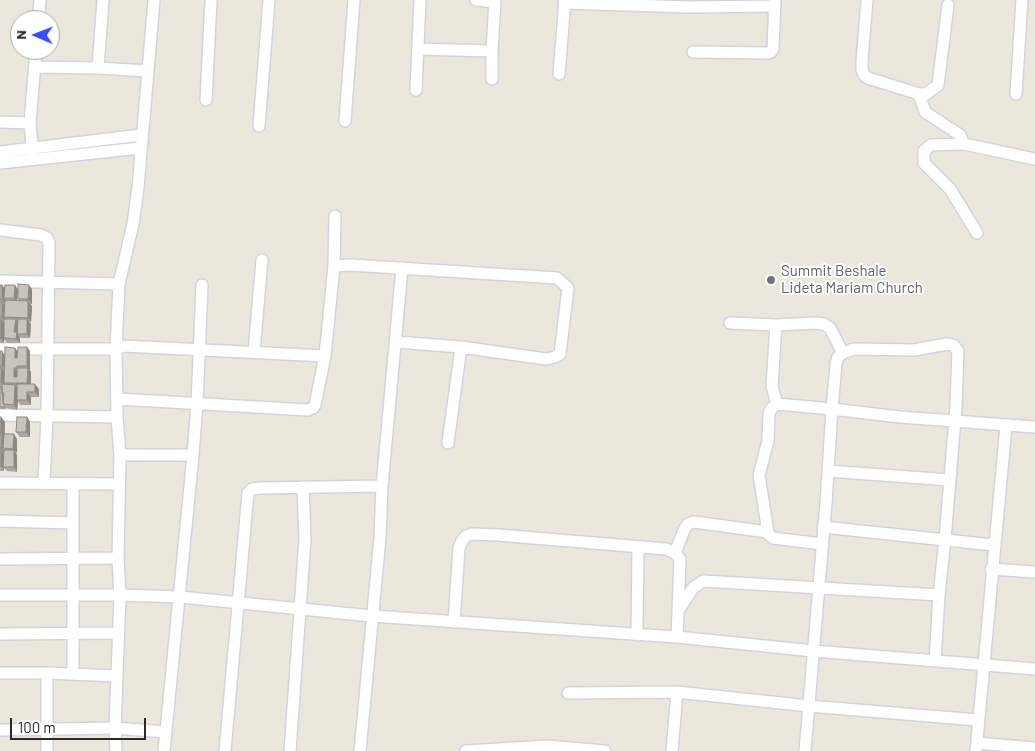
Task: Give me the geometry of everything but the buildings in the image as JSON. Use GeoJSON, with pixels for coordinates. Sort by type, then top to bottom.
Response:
{"type":"FeatureCollection","features":[{"type":"Feature","properties":{"kind":"street"},"geometry":{"type":"LineString","coordinates":[[98,68],[103,0]]}},
{"type":"Feature","properties":{"kind":"street"},"geometry":{"type":"LineString","coordinates":[[116,751],[114,728],[120,594],[118,558],[120,455],[117,417],[116,349],[119,284],[133,224],[138,188],[141,135],[154,0]]}},
{"type":"Feature","properties":{"kind":"street"},"geometry":{"type":"LineString","coordinates":[[206,100],[211,0]]}},
{"type":"Feature","properties":{"kind":"street"},"geometry":{"type":"LineString","coordinates":[[259,126],[269,0]]}},
{"type":"Feature","properties":{"kind":"street"},"geometry":{"type":"LineString","coordinates":[[345,121],[354,0]]}},
{"type":"Feature","properties":{"kind":"street"},"geometry":{"type":"LineString","coordinates":[[416,90],[420,0]]}},
{"type":"Feature","properties":{"kind":"street"},"geometry":{"type":"LineString","coordinates":[[476,0],[495,1],[492,79]]}},
{"type":"Feature","properties":{"kind":"street"},"geometry":{"type":"LineString","coordinates":[[867,0],[862,61],[864,75],[868,78],[919,94],[926,94],[938,85],[948,5]]}},
{"type":"Feature","properties":{"kind":"street"},"geometry":{"type":"LineString","coordinates":[[1016,94],[1022,0]]}},
{"type":"Feature","properties":{"kind":"street"},"geometry":{"type":"LineString","coordinates":[[560,74],[565,2],[775,3],[773,49],[771,52],[693,52]]}},
{"type":"Feature","properties":{"kind":"street"},"geometry":{"type":"LineString","coordinates":[[418,49],[492,51]]}},
{"type":"Feature","properties":{"kind":"street"},"geometry":{"type":"LineString","coordinates":[[33,154],[30,123],[35,60]]}},
{"type":"Feature","properties":{"kind":"street"},"geometry":{"type":"LineString","coordinates":[[35,67],[147,71]]}},
{"type":"Feature","properties":{"kind":"street"},"geometry":{"type":"LineString","coordinates":[[919,94],[925,112],[960,135],[964,144]]}},
{"type":"Feature","properties":{"kind":"street"},"geometry":{"type":"LineString","coordinates":[[0,122],[30,123]]}},
{"type":"Feature","properties":{"kind":"street"},"geometry":{"type":"LineString","coordinates":[[0,163],[33,154],[141,135]]}},
{"type":"Feature","properties":{"kind":"street"},"geometry":{"type":"LineString","coordinates":[[977,233],[950,189],[924,163],[924,151],[931,145],[964,144],[1035,159]]}},
{"type":"Feature","properties":{"kind":"street"},"geometry":{"type":"LineString","coordinates":[[0,152],[33,154],[140,148]]}},
{"type":"Feature","properties":{"kind":"street"},"geometry":{"type":"LineString","coordinates":[[118,399],[308,410],[315,405],[325,356],[334,266],[335,216]]}},
{"type":"Feature","properties":{"kind":"street"},"geometry":{"type":"LineString","coordinates":[[0,230],[47,238],[49,243],[47,416],[44,483]]}},
{"type":"Feature","properties":{"kind":"street"},"geometry":{"type":"LineString","coordinates":[[254,352],[262,260]]}},
{"type":"Feature","properties":{"kind":"street"},"geometry":{"type":"LineString","coordinates":[[334,266],[351,264],[557,278],[568,288],[560,354],[555,357],[546,359],[461,347],[396,342]]}},
{"type":"Feature","properties":{"kind":"street"},"geometry":{"type":"LineString","coordinates":[[360,751],[402,268]]}},
{"type":"Feature","properties":{"kind":"street"},"geometry":{"type":"LineString","coordinates":[[0,281],[119,284]]}},
{"type":"Feature","properties":{"kind":"street"},"geometry":{"type":"LineString","coordinates":[[164,751],[193,456],[202,285]]}},
{"type":"Feature","properties":{"kind":"street"},"geometry":{"type":"LineString","coordinates":[[730,323],[776,325],[824,324],[830,328],[843,353]]}},
{"type":"Feature","properties":{"kind":"street"},"geometry":{"type":"LineString","coordinates":[[776,325],[772,386],[777,404]]}},
{"type":"Feature","properties":{"kind":"street"},"geometry":{"type":"LineString","coordinates":[[805,751],[836,364],[838,357],[854,349],[914,350],[947,344],[953,345],[958,351],[950,480],[935,660]]}},
{"type":"Feature","properties":{"kind":"street"},"geometry":{"type":"LineString","coordinates":[[0,349],[116,349],[124,346],[325,356]]}},
{"type":"Feature","properties":{"kind":"street"},"geometry":{"type":"LineString","coordinates":[[448,443],[461,347]]}},
{"type":"Feature","properties":{"kind":"street"},"geometry":{"type":"LineString","coordinates":[[822,544],[773,538],[768,532],[759,474],[768,441],[769,414],[771,409],[777,404],[900,417],[1035,427]]}},
{"type":"Feature","properties":{"kind":"street"},"geometry":{"type":"LineString","coordinates":[[0,415],[117,417]]}},
{"type":"Feature","properties":{"kind":"street"},"geometry":{"type":"LineString","coordinates":[[1006,426],[991,569],[976,747],[1035,748]]}},
{"type":"Feature","properties":{"kind":"street"},"geometry":{"type":"LineString","coordinates":[[120,455],[193,456]]}},
{"type":"Feature","properties":{"kind":"street"},"geometry":{"type":"LineString","coordinates":[[828,471],[950,480]]}},
{"type":"Feature","properties":{"kind":"street"},"geometry":{"type":"LineString","coordinates":[[0,482],[119,484]]}},
{"type":"Feature","properties":{"kind":"street"},"geometry":{"type":"LineString","coordinates":[[73,484],[73,674]]}},
{"type":"Feature","properties":{"kind":"street"},"geometry":{"type":"LineString","coordinates":[[225,751],[248,494],[252,489],[382,486]]}},
{"type":"Feature","properties":{"kind":"street"},"geometry":{"type":"LineString","coordinates":[[290,751],[305,539],[303,488]]}},
{"type":"Feature","properties":{"kind":"street"},"geometry":{"type":"LineString","coordinates":[[0,521],[73,523]]}},
{"type":"Feature","properties":{"kind":"street"},"geometry":{"type":"LineString","coordinates":[[676,552],[684,530],[688,524],[694,522],[768,532]]}},
{"type":"Feature","properties":{"kind":"street"},"geometry":{"type":"LineString","coordinates":[[823,527],[994,545]]}},
{"type":"Feature","properties":{"kind":"street"},"geometry":{"type":"LineString","coordinates":[[454,622],[459,548],[462,541],[466,536],[472,534],[498,535],[666,549],[676,552],[680,559],[677,637]]}},
{"type":"Feature","properties":{"kind":"street"},"geometry":{"type":"LineString","coordinates":[[637,634],[638,548]]}},
{"type":"Feature","properties":{"kind":"street"},"geometry":{"type":"LineString","coordinates":[[0,559],[118,558]]}},
{"type":"Feature","properties":{"kind":"street"},"geometry":{"type":"LineString","coordinates":[[991,569],[1035,572]]}},
{"type":"Feature","properties":{"kind":"street"},"geometry":{"type":"LineString","coordinates":[[678,611],[693,588],[703,581],[939,595]]}},
{"type":"Feature","properties":{"kind":"street"},"geometry":{"type":"LineString","coordinates":[[0,595],[120,594],[180,597],[372,616],[677,637],[814,651],[1035,669]]}},
{"type":"Feature","properties":{"kind":"street"},"geometry":{"type":"LineString","coordinates":[[0,634],[118,633]]}},
{"type":"Feature","properties":{"kind":"street"},"geometry":{"type":"LineString","coordinates":[[0,673],[117,676]]}},
{"type":"Feature","properties":{"kind":"street"},"geometry":{"type":"LineString","coordinates":[[47,673],[47,751]]}},
{"type":"Feature","properties":{"kind":"street"},"geometry":{"type":"LineString","coordinates":[[568,693],[677,692],[809,706],[978,720]]}},
{"type":"Feature","properties":{"kind":"street"},"geometry":{"type":"LineString","coordinates":[[672,751],[677,692]]}},
{"type":"Feature","properties":{"kind":"street"},"geometry":{"type":"LineString","coordinates":[[0,730],[114,728],[166,732]]}},
{"type":"Feature","properties":{"kind":"street"},"geometry":{"type":"LineString","coordinates":[[466,751],[547,746],[569,750],[604,751]]}},
{"type":"Feature","properties":{"kind":"place","name":"Summit Beshale Lideta Mariam Church"},"geometry":{"type":"Point","coordinates":[771,280]}}]}
